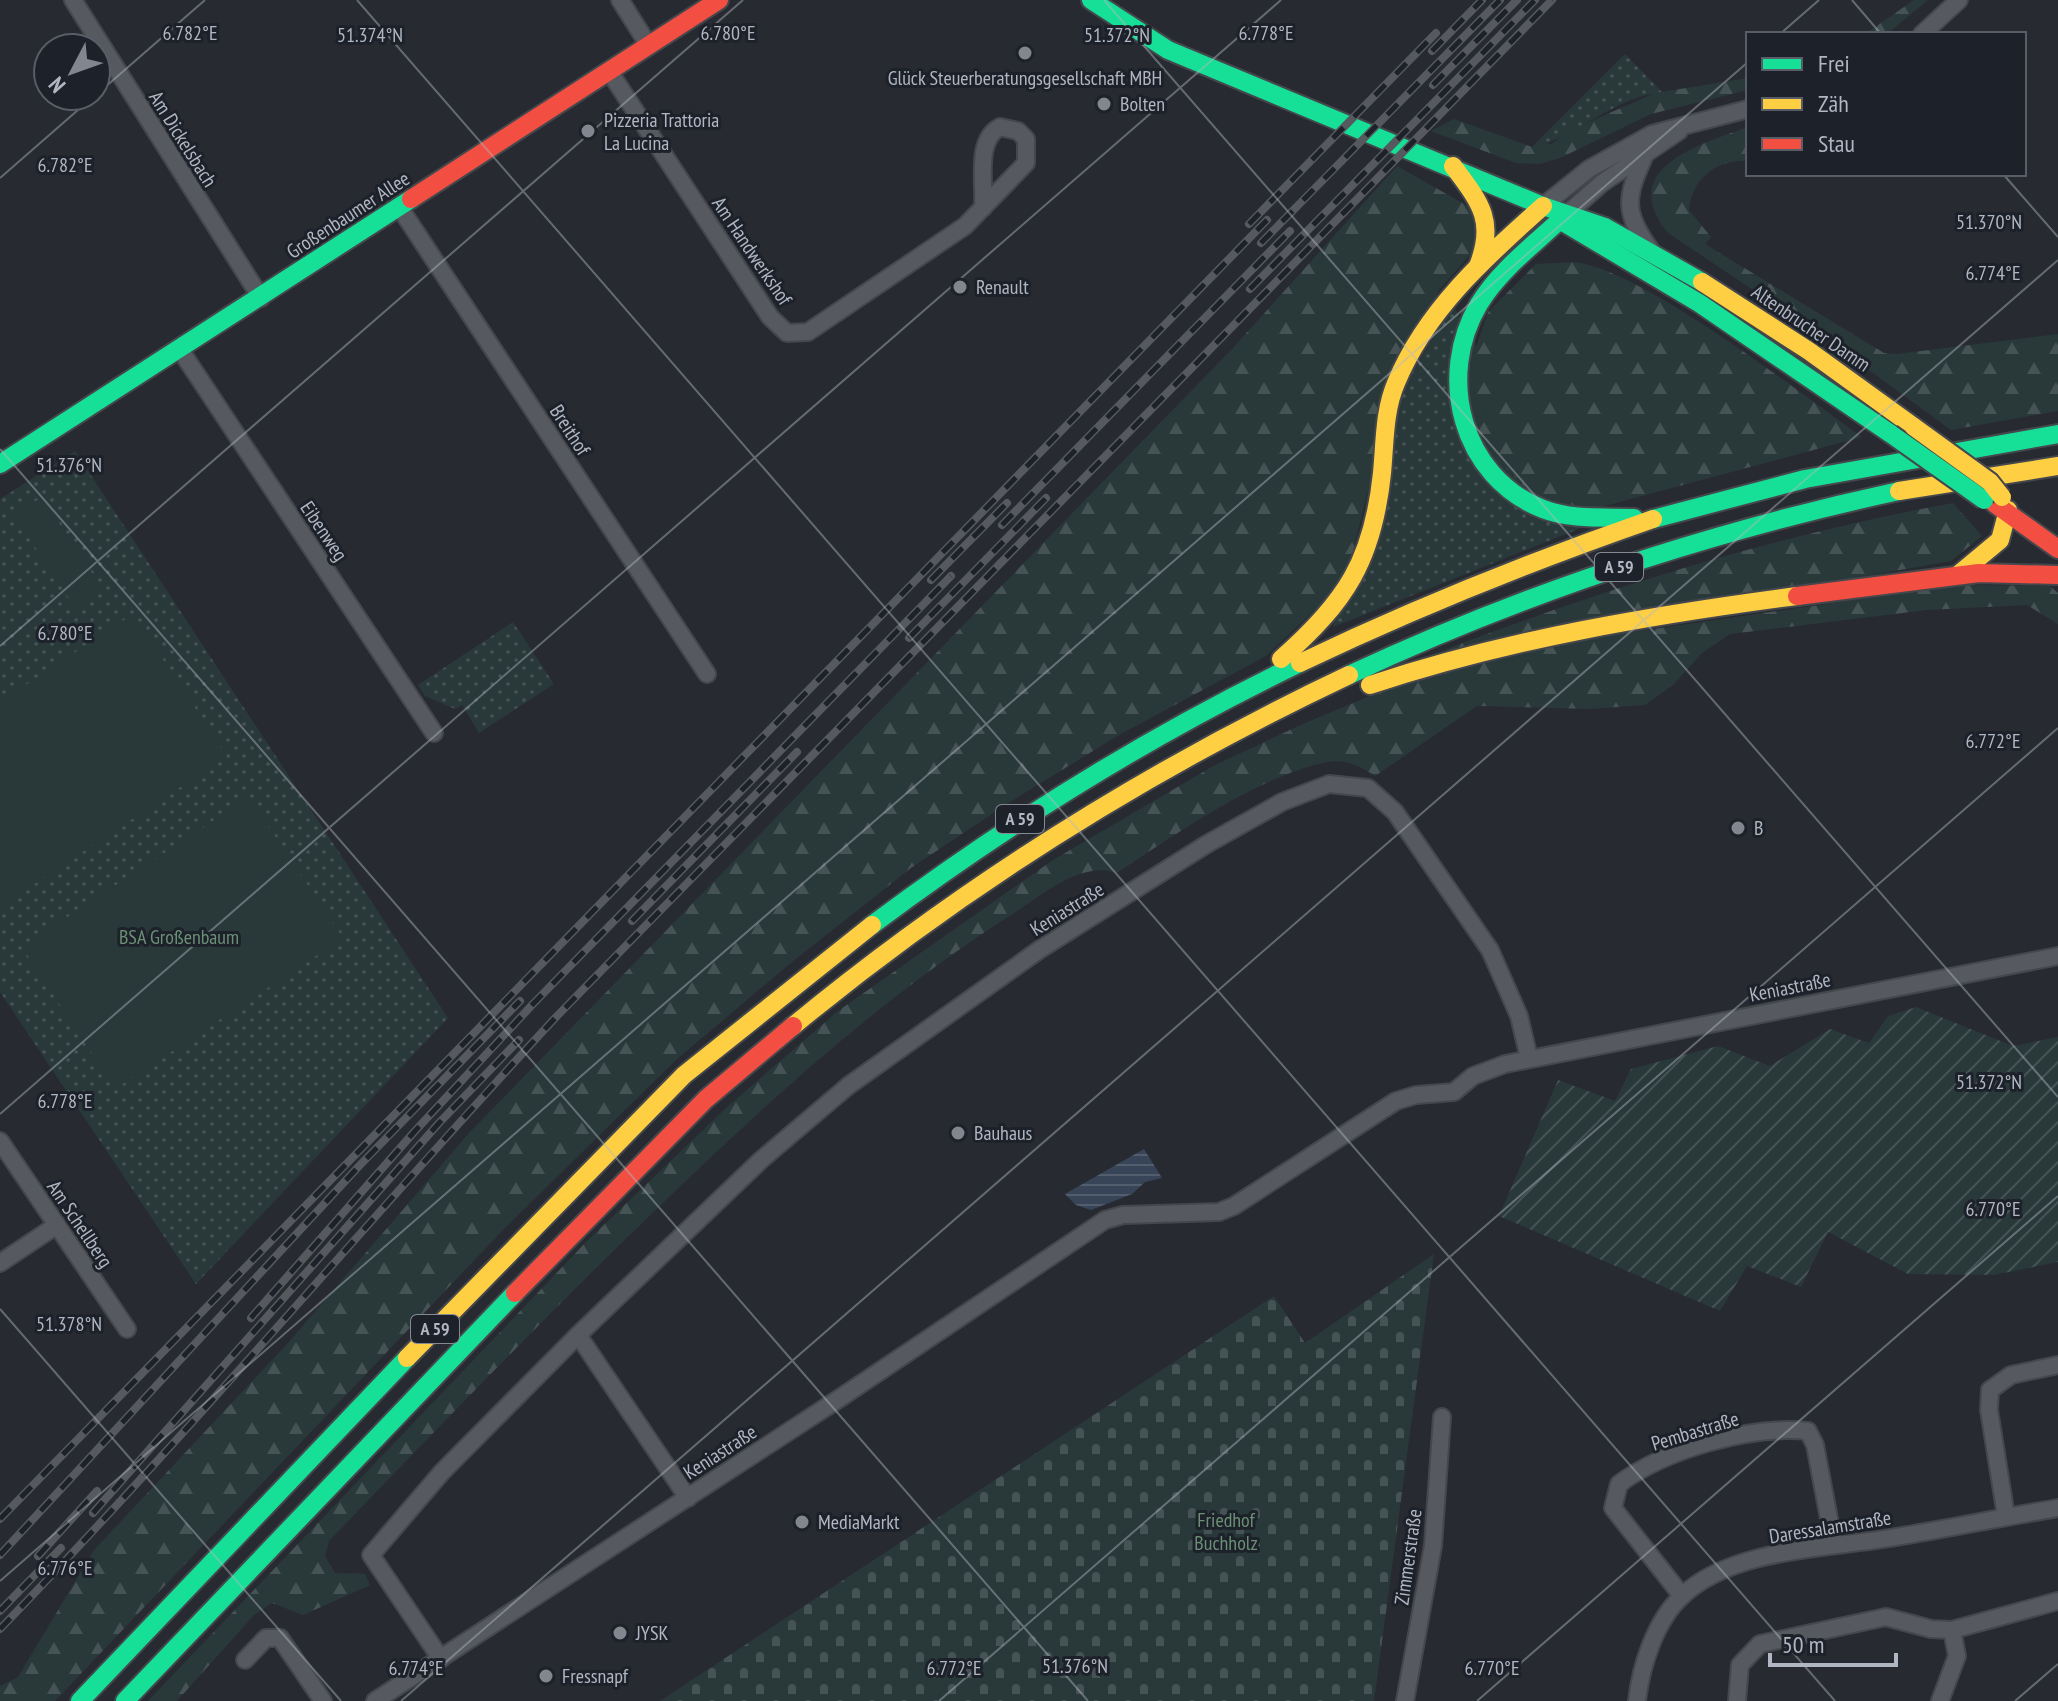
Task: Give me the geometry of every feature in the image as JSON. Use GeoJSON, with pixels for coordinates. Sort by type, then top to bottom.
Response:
{"type":"FeatureCollection","features":[{"type":"Feature","properties":{"kind":"main road","name":"Großenbaumer Allee"},"geometry":{"type":"LineString","coordinates":[[0,464],[181,351],[719,0]]}},
{"type":"Feature","properties":{"kind":"main road","name":"Altenbrucher Damm"},"geometry":{"type":"LineString","coordinates":[[1091,0],[1168,50],[1453,166],[1564,216],[1998,502],[2057,548]]}},
{"type":"Feature","properties":{"kind":"main road"},"geometry":{"type":"LineString","coordinates":[[1453,166],[1487,218],[1487,248],[1478,266]]}},
{"type":"Feature","properties":{"kind":"main road"},"geometry":{"type":"LineString","coordinates":[[1249,686],[1334,612],[1354,585],[1374,537],[1385,420],[1397,381],[1426,326],[1478,266],[1543,206]]}},
{"type":"Feature","properties":{"kind":"main road","name":"Altenbrucher Damm"},"geometry":{"type":"LineString","coordinates":[[1564,216],[1605,227],[1809,351],[1990,482],[1998,502]]}},
{"type":"Feature","properties":{"kind":"main road"},"geometry":{"type":"LineString","coordinates":[[1564,216],[1479,303],[1461,339],[1456,371],[1460,421],[1488,470],[1539,508],[1571,517],[1657,518]]}},
{"type":"Feature","properties":{"kind":"main road","name":"A 59"},"geometry":{"type":"LineString","coordinates":[[80,1701],[518,1243],[689,1070],[818,965],[1022,817],[1249,686],[1497,575],[1657,518],[1874,464],[2058,434]]}},
{"type":"Feature","properties":{"kind":"main road","name":"A 59"},"geometry":{"type":"LineString","coordinates":[[125,1701],[538,1268],[713,1093],[827,997],[941,910],[1040,843],[1205,744],[1334,679],[1495,611],[1674,549],[1897,491],[2058,466]]}},
{"type":"Feature","properties":{"kind":"main road"},"geometry":{"type":"LineString","coordinates":[[1958,575],[2000,540],[1998,502]]}},
{"type":"Feature","properties":{"kind":"main road"},"geometry":{"type":"LineString","coordinates":[[1205,744],[1401,674],[1502,644],[1713,607],[1958,575],[2058,575]]}},
{"type":"Feature","properties":{"kind":"street","name":"Am Dickelsbach"},"geometry":{"type":"LineString","coordinates":[[73,0],[261,298]]}},
{"type":"Feature","properties":{"kind":"street"},"geometry":{"type":"LineString","coordinates":[[620,0],[649,46]]}},
{"type":"Feature","properties":{"kind":"street"},"geometry":{"type":"LineString","coordinates":[[1924,32],[1959,0]]}},
{"type":"Feature","properties":{"kind":"street","name":"Am Handwerkshof"},"geometry":{"type":"LineString","coordinates":[[609,71],[770,317],[787,333],[808,332],[965,226],[983,208],[1026,163],[1026,139],[1018,131],[1000,127],[987,139],[983,150],[983,208]]}},
{"type":"Feature","properties":{"kind":"street"},"geometry":{"type":"LineString","coordinates":[[1543,206],[1615,153],[1652,134],[1746,110]]}},
{"type":"Feature","properties":{"kind":"street"},"geometry":{"type":"LineString","coordinates":[[1564,216],[1688,125]]}},
{"type":"Feature","properties":{"kind":"street"},"geometry":{"type":"LineString","coordinates":[[1645,155],[1630,191],[1629,207],[1634,225],[1653,254]]}},
{"type":"Feature","properties":{"kind":"street","name":"Breithof"},"geometry":{"type":"LineString","coordinates":[[400,208],[707,674]]}},
{"type":"Feature","properties":{"kind":"street","name":"Eibenweg"},"geometry":{"type":"LineString","coordinates":[[181,351],[434,733]]}},
{"type":"Feature","properties":{"kind":"street","name":"Keniastraße"},"geometry":{"type":"LineString","coordinates":[[441,1659],[371,1555],[452,1462],[578,1335],[761,1160],[848,1086],[1065,934],[1207,844],[1282,802],[1329,784],[1368,788],[1395,812],[1490,950],[1519,1016],[1529,1058]]}},
{"type":"Feature","properties":{"kind":"street","name":"Keniastraße"},"geometry":{"type":"LineString","coordinates":[[375,1701],[688,1498],[1105,1220],[1123,1215],[1219,1212],[1234,1206],[1396,1101],[1416,1095],[1454,1092],[1473,1076],[1529,1058],[2058,956]]}},
{"type":"Feature","properties":{"kind":"street","name":"Am Schellberg"},"geometry":{"type":"LineString","coordinates":[[0,1141],[127,1329]]}},
{"type":"Feature","properties":{"kind":"street"},"geometry":{"type":"LineString","coordinates":[[0,1263],[57,1225]]}},
{"type":"Feature","properties":{"kind":"street","name":"Keniastraße"},"geometry":{"type":"LineString","coordinates":[[578,1335],[688,1498]]}},
{"type":"Feature","properties":{"kind":"street"},"geometry":{"type":"LineString","coordinates":[[2006,1516],[1989,1410],[1990,1390],[2011,1375],[2058,1365]]}},
{"type":"Feature","properties":{"kind":"street","name":"Zimmerstraße"},"geometry":{"type":"LineString","coordinates":[[1405,1701],[1433,1546],[1442,1417]]}},
{"type":"Feature","properties":{"kind":"street","name":"Pembastraße"},"geometry":{"type":"LineString","coordinates":[[1682,1596],[1613,1508],[1619,1484],[1665,1458],[1737,1436],[1808,1431],[1815,1445],[1834,1545]]}},
{"type":"Feature","properties":{"kind":"street","name":"Daressalamstraße"},"geometry":{"type":"LineString","coordinates":[[1637,1701],[1651,1647],[1668,1613],[1682,1596],[1731,1568],[1776,1554],[2058,1508]]}},
{"type":"Feature","properties":{"kind":"street"},"geometry":{"type":"LineString","coordinates":[[1737,1701],[1740,1665],[1760,1644],[1886,1617],[1931,1629],[1952,1630],[2058,1601]]}},
{"type":"Feature","properties":{"kind":"street"},"geometry":{"type":"LineString","coordinates":[[1940,1701],[1957,1656],[1952,1630]]}},
{"type":"Feature","properties":{"kind":"street"},"geometry":{"type":"LineString","coordinates":[[245,1660],[266,1638],[280,1638],[323,1701]]}},
{"type":"Feature","properties":{"kind":"green space"},"geometry":{"type":"Polygon","coordinates":[[[1914,0],[1928,0],[1889,32],[1868,32],[1914,0]]]}},
{"type":"Feature","properties":{"kind":"green space"},"geometry":{"type":"Polygon","coordinates":[[[1625,54],[1663,93],[1646,95],[1612,108],[1564,135],[1532,147],[1625,54]]]}},
{"type":"Feature","properties":{"kind":"green space"},"geometry":{"type":"Polygon","coordinates":[[[1746,78],[1746,90],[1651,114],[1560,158],[1540,164],[1516,163],[1431,131],[1454,119],[1532,147],[1541,142],[1551,144],[1571,130],[1655,93],[1746,78]]]}},
{"type":"Feature","properties":{"kind":"green space"},"geometry":{"type":"Polygon","coordinates":[[[1746,128],[1746,161],[1716,167],[1701,180],[1691,199],[1689,210],[1711,237],[1705,244],[1884,353],[1897,354],[2058,334],[2058,411],[1951,430],[1825,338],[1668,233],[1654,210],[1652,191],[1658,175],[1670,162],[1708,142],[1746,128]]]}},
{"type":"Feature","properties":{"kind":"green space"},"geometry":{"type":"Polygon","coordinates":[[[1397,166],[1473,209],[1478,246],[1439,290],[1372,474],[1346,580],[1266,656],[1119,735],[1010,802],[911,868],[792,962],[677,1059],[503,1230],[55,1701],[0,1701],[0,1686],[18,1677],[94,1550],[287,1344],[470,1132],[1232,349],[1397,166]]]}},
{"type":"Feature","properties":{"kind":"green space"},"geometry":{"type":"Polygon","coordinates":[[[1574,262],[1603,270],[1639,286],[1679,309],[1862,437],[1597,508],[1542,501],[1478,442],[1468,372],[1488,312],[1536,264],[1574,262]]]}},
{"type":"Feature","properties":{"kind":"green space"},"geometry":{"type":"Polygon","coordinates":[[[1453,305],[1581,528],[1333,627],[1405,385],[1453,305]]]}},
{"type":"Feature","properties":{"kind":"green space","name":"BSA Großenbaum"},"geometry":{"type":"Polygon","coordinates":[[[75,451],[448,1018],[196,1284],[0,992],[0,499],[75,451]]]}},
{"type":"Feature","properties":{"kind":"green space"},"geometry":{"type":"Polygon","coordinates":[[[42,497],[104,591],[76,609],[14,515],[42,497]]]}},
{"type":"Feature","properties":{"kind":"green space"},"geometry":{"type":"Polygon","coordinates":[[[1953,503],[1982,536],[1951,561],[1442,651],[1567,605],[1694,565],[1823,531],[1953,503]]]}},
{"type":"Feature","properties":{"kind":"green space"},"geometry":{"type":"Polygon","coordinates":[[[1955,585],[2050,586],[2058,593],[2058,624],[2027,605],[1927,610],[1730,634],[1702,653],[1673,685],[1645,705],[1591,709],[1477,706],[1375,776],[1357,766],[1337,761],[1297,770],[1216,809],[1117,873],[1090,871],[1050,889],[921,977],[832,1048],[622,1242],[496,1369],[329,1541],[325,1556],[335,1573],[365,1574],[370,1585],[303,1615],[272,1603],[254,1615],[177,1701],[148,1701],[587,1241],[726,1108],[838,1011],[1053,860],[1215,765],[1305,723],[1401,683],[1504,651],[1955,585]]]}},
{"type":"Feature","properties":{"kind":"green space"},"geometry":{"type":"Polygon","coordinates":[[[133,614],[227,756],[0,907],[0,702],[133,614]]]}},
{"type":"Feature","properties":{"kind":"green space"},"geometry":{"type":"Polygon","coordinates":[[[513,622],[554,684],[479,733],[462,705],[455,709],[425,696],[418,685],[513,622]]]}},
{"type":"Feature","properties":{"kind":"green space"},"geometry":{"type":"Polygon","coordinates":[[[249,797],[343,938],[115,1089],[22,947],[249,797]]]}},
{"type":"Feature","properties":{"kind":"green space"},"geometry":{"type":"Polygon","coordinates":[[[1916,1007],[2013,1046],[2058,1037],[2058,1262],[1994,1275],[1908,1274],[1828,1232],[1801,1287],[1747,1266],[1720,1311],[1499,1216],[1558,1080],[1615,1101],[1631,1069],[1718,1046],[1770,1066],[1830,1029],[1869,1043],[1888,1016],[1916,1007]]]}},
{"type":"Feature","properties":{"kind":"green space","name":"Friedhof Buchholz"},"geometry":{"type":"Polygon","coordinates":[[[1434,1254],[1374,1701],[660,1701],[1274,1296],[1305,1343],[1434,1254]]]}},
{"type":"Feature","properties":{"kind":"water"},"geometry":{"type":"Polygon","coordinates":[[[1144,1149],[1162,1178],[1145,1182],[1132,1194],[1091,1210],[1076,1205],[1065,1194],[1144,1149]]]}},
{"type":"Feature","properties":{"kind":"railway"},"geometry":{"type":"LineString","coordinates":[[1432,51],[1482,0]]}},
{"type":"Feature","properties":{"kind":"railway"},"geometry":{"type":"LineString","coordinates":[[1261,243],[1500,0]]}},
{"type":"Feature","properties":{"kind":"railway"},"geometry":{"type":"LineString","coordinates":[[1433,85],[1517,0]]}},
{"type":"Feature","properties":{"kind":"railway"},"geometry":{"type":"LineString","coordinates":[[1250,289],[1535,0]]}},
{"type":"Feature","properties":{"kind":"railway"},"geometry":{"type":"LineString","coordinates":[[0,1629],[142,1478],[557,1016],[1552,0]]}},
{"type":"Feature","properties":{"kind":"railway"},"geometry":{"type":"LineString","coordinates":[[1249,224],[1436,33]]}},
{"type":"Feature","properties":{"kind":"railway"},"geometry":{"type":"LineString","coordinates":[[0,1519],[1267,220]]}},
{"type":"Feature","properties":{"kind":"railway"},"geometry":{"type":"LineString","coordinates":[[1002,525],[1290,231]]}},
{"type":"Feature","properties":{"kind":"railway"},"geometry":{"type":"LineString","coordinates":[[909,638],[1046,498]]}},
{"type":"Feature","properties":{"kind":"railway"},"geometry":{"type":"LineString","coordinates":[[931,580],[1007,503]]}},
{"type":"Feature","properties":{"kind":"railway"},"geometry":{"type":"LineString","coordinates":[[251,1318],[415,1131],[532,1005],[951,576]]}},
{"type":"Feature","properties":{"kind":"railway"},"geometry":{"type":"LineString","coordinates":[[632,921],[797,752]]}},
{"type":"Feature","properties":{"kind":"railway"},"geometry":{"type":"LineString","coordinates":[[0,1555],[360,1165],[520,1001]]}},
{"type":"Feature","properties":{"kind":"railway"},"geometry":{"type":"LineString","coordinates":[[93,1513],[439,1123],[519,1040]]}},
{"type":"Feature","properties":{"kind":"railway"},"geometry":{"type":"LineString","coordinates":[[38,1556],[97,1491]]}},
{"type":"Feature","properties":{"kind":"railway"},"geometry":{"type":"LineString","coordinates":[[0,1611],[61,1548]]}},
{"type":"Feature","properties":{"kind":"traffic: fast"},"geometry":{"type":"LineString","coordinates":[[1091,0],[1168,50],[1543,206],[1605,227],[1702,282]]}},
{"type":"Feature","properties":{"kind":"traffic: fast"},"geometry":{"type":"LineString","coordinates":[[0,464],[411,199]]}},
{"type":"Feature","properties":{"kind":"traffic: fast"},"geometry":{"type":"LineString","coordinates":[[1560,220],[1506,270],[1479,304],[1466,332],[1459,362],[1459,392],[1464,422],[1475,449],[1492,474],[1515,494],[1543,509],[1565,515],[1634,518]]}},
{"type":"Feature","properties":{"kind":"traffic: fast"},"geometry":{"type":"LineString","coordinates":[[1563,222],[1699,303],[1891,434]]}},
{"type":"Feature","properties":{"kind":"traffic: fast"},"geometry":{"type":"LineString","coordinates":[[1891,434],[1984,500]]}},
{"type":"Feature","properties":{"kind":"traffic: fast"},"geometry":{"type":"LineString","coordinates":[[1653,519],[1805,479],[2058,434]]}},
{"type":"Feature","properties":{"kind":"traffic: fast"},"geometry":{"type":"LineString","coordinates":[[1349,675],[1482,617],[1618,568],[1758,526],[1899,491]]}},
{"type":"Feature","properties":{"kind":"traffic: fast"},"geometry":{"type":"LineString","coordinates":[[872,925],[974,852],[1080,784],[1189,720],[1300,663]]}},
{"type":"Feature","properties":{"kind":"traffic: fast"},"geometry":{"type":"LineString","coordinates":[[125,1701],[515,1293]]}},
{"type":"Feature","properties":{"kind":"traffic: fast"},"geometry":{"type":"LineString","coordinates":[[80,1701],[407,1358]]}},
{"type":"Feature","properties":{"kind":"traffic: slow"},"geometry":{"type":"LineString","coordinates":[[1453,166],[1478,202],[1485,224],[1478,266]]}},
{"type":"Feature","properties":{"kind":"traffic: slow"},"geometry":{"type":"LineString","coordinates":[[1281,659],[1339,598],[1363,555],[1378,504],[1389,405],[1409,357],[1459,286],[1543,206]]}},
{"type":"Feature","properties":{"kind":"traffic: slow"},"geometry":{"type":"LineString","coordinates":[[1702,282],[1809,351],[1914,427]]}},
{"type":"Feature","properties":{"kind":"traffic: slow"},"geometry":{"type":"LineString","coordinates":[[1914,427],[1990,482],[2002,497]]}},
{"type":"Feature","properties":{"kind":"traffic: slow"},"geometry":{"type":"LineString","coordinates":[[1899,491],[2058,466]]}},
{"type":"Feature","properties":{"kind":"traffic: slow"},"geometry":{"type":"LineString","coordinates":[[1958,575],[2000,540],[2008,510]]}},
{"type":"Feature","properties":{"kind":"traffic: slow"},"geometry":{"type":"LineString","coordinates":[[1300,663],[1474,586],[1653,519]]}},
{"type":"Feature","properties":{"kind":"traffic: slow"},"geometry":{"type":"LineString","coordinates":[[1370,685],[1475,654],[1581,630],[1797,596]]}},
{"type":"Feature","properties":{"kind":"traffic: slow"},"geometry":{"type":"LineString","coordinates":[[793,1026],[924,925],[1060,833],[1202,750],[1349,675]]}},
{"type":"Feature","properties":{"kind":"traffic: slow"},"geometry":{"type":"LineString","coordinates":[[407,1358],[684,1075],[872,925]]}},
{"type":"Feature","properties":{"kind":"traffic: jam"},"geometry":{"type":"LineString","coordinates":[[411,199],[719,0]]}},
{"type":"Feature","properties":{"kind":"traffic: jam"},"geometry":{"type":"LineString","coordinates":[[1995,504],[2058,549]]}},
{"type":"Feature","properties":{"kind":"traffic: jam"},"geometry":{"type":"LineString","coordinates":[[1797,596],[1979,573],[2058,575]]}},
{"type":"Feature","properties":{"kind":"traffic: jam"},"geometry":{"type":"LineString","coordinates":[[515,1293],[706,1099],[793,1026]]}},
{"type":"Feature","properties":{"kind":"place","name":"Glück Steuerberatungsgesellschaft MBH"},"geometry":{"type":"Point","coordinates":[1025,53]}},
{"type":"Feature","properties":{"kind":"place","name":"Bolten"},"geometry":{"type":"Point","coordinates":[1104,104]}},
{"type":"Feature","properties":{"kind":"place","name":"Pizzeria Trattoria La Lucina"},"geometry":{"type":"Point","coordinates":[588,131]}},
{"type":"Feature","properties":{"kind":"place","name":"Renault"},"geometry":{"type":"Point","coordinates":[960,287]}},
{"type":"Feature","properties":{"kind":"place","name":"B"},"geometry":{"type":"Point","coordinates":[1738,828]}},
{"type":"Feature","properties":{"kind":"place","name":"Bauhaus"},"geometry":{"type":"Point","coordinates":[958,1133]}},
{"type":"Feature","properties":{"kind":"place","name":"MediaMarkt"},"geometry":{"type":"Point","coordinates":[802,1522]}},
{"type":"Feature","properties":{"kind":"place","name":"JYSK"},"geometry":{"type":"Point","coordinates":[620,1633]}},
{"type":"Feature","properties":{"kind":"place","name":"Fressnapf"},"geometry":{"type":"Point","coordinates":[546,1676]}}]}
